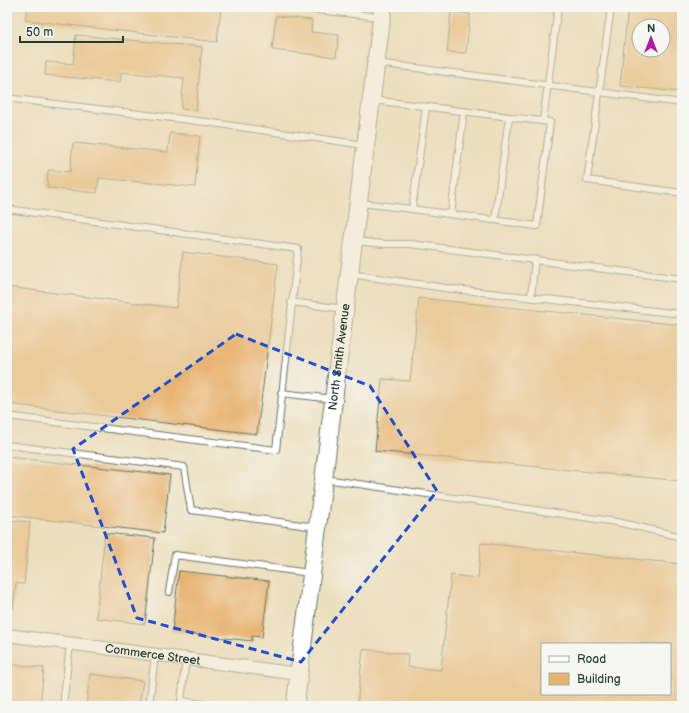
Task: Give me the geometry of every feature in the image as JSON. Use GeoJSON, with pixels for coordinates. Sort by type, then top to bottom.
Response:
{"type":"FeatureCollection","features":[{"type":"Feature","properties":{"kind":"main road","name":"North Smith Avenue"},"geometry":{"type":"LineString","coordinates":[[295,706],[382,12]]}},
{"type":"Feature","properties":{"kind":"street","name":"Commerce Street"},"geometry":{"type":"LineString","coordinates":[[7,635],[299,674]]}},
{"type":"Feature","properties":{"kind":"lane"},"geometry":{"type":"LineString","coordinates":[[291,7],[382,12]]}},
{"type":"Feature","properties":{"kind":"lane"},"geometry":{"type":"LineString","coordinates":[[543,121],[558,7]]}},
{"type":"Feature","properties":{"kind":"lane"},"geometry":{"type":"LineString","coordinates":[[611,7],[587,180],[682,193]]}},
{"type":"Feature","properties":{"kind":"lane"},"geometry":{"type":"LineString","coordinates":[[376,62],[682,103]]}},
{"type":"Feature","properties":{"kind":"lane"},"geometry":{"type":"LineString","coordinates":[[14,99],[206,122],[365,145]]}},
{"type":"Feature","properties":{"kind":"lane"},"geometry":{"type":"LineString","coordinates":[[358,203],[537,226],[550,122],[371,100]]}},
{"type":"Feature","properties":{"kind":"lane"},"geometry":{"type":"LineString","coordinates":[[412,209],[426,107]]}},
{"type":"Feature","properties":{"kind":"lane"},"geometry":{"type":"LineString","coordinates":[[451,214],[464,111]]}},
{"type":"Feature","properties":{"kind":"lane"},"geometry":{"type":"LineString","coordinates":[[496,220],[509,117]]}},
{"type":"Feature","properties":{"kind":"lane"},"geometry":{"type":"LineString","coordinates":[[7,210],[298,248],[281,393],[276,450],[7,416]]}},
{"type":"Feature","properties":{"kind":"lane"},"geometry":{"type":"LineString","coordinates":[[354,241],[383,244],[411,244],[535,258],[682,279]]}},
{"type":"Feature","properties":{"kind":"lane"},"geometry":{"type":"LineString","coordinates":[[531,297],[535,258]]}},
{"type":"Feature","properties":{"kind":"lane"},"geometry":{"type":"LineString","coordinates":[[349,274],[445,288],[682,314]]}},
{"type":"Feature","properties":{"kind":"lane"},"geometry":{"type":"LineString","coordinates":[[291,302],[345,309]]}},
{"type":"Feature","properties":{"kind":"lane"},"geometry":{"type":"LineString","coordinates":[[281,393],[334,400]]}},
{"type":"Feature","properties":{"kind":"lane"},"geometry":{"type":"LineString","coordinates":[[7,445],[184,467],[191,510],[318,527]]}},
{"type":"Feature","properties":{"kind":"lane"},"geometry":{"type":"LineString","coordinates":[[324,478],[617,522],[682,536]]}},
{"type":"Feature","properties":{"kind":"lane"},"geometry":{"type":"LineString","coordinates":[[169,592],[174,555],[312,573]]}},
{"type":"Feature","properties":{"kind":"lane"},"geometry":{"type":"LineString","coordinates":[[63,706],[70,644]]}},
{"type":"Feature","properties":{"kind":"lane"},"geometry":{"type":"LineString","coordinates":[[149,706],[155,655]]}},
{"type":"Feature","properties":{"kind":"lane"},"geometry":{"type":"LineString","coordinates":[[186,659],[181,701],[219,706]]}},
{"type":"Feature","properties":{"kind":"highlighted area"},"geometry":{"type":"Polygon","coordinates":[[[236,334],[370,386],[437,491],[301,662],[137,618],[73,449],[236,334]]]}},
{"type":"Feature","properties":{"kind":"shaded area"},"geometry":{"type":"Polygon","coordinates":[[[7,654],[163,673],[158,706],[7,706],[7,654]]]}},
{"type":"Feature","properties":{"kind":"building"},"geometry":{"type":"Polygon","coordinates":[[[27,7],[221,7],[217,42],[25,20],[27,7]]]}},
{"type":"Feature","properties":{"kind":"building"},"geometry":{"type":"Polygon","coordinates":[[[628,7],[682,7],[682,92],[620,86],[628,7]]]}},
{"type":"Feature","properties":{"kind":"building"},"geometry":{"type":"Polygon","coordinates":[[[451,12],[470,14],[466,53],[447,52],[451,12]]]}},
{"type":"Feature","properties":{"kind":"building"},"geometry":{"type":"Polygon","coordinates":[[[276,16],[312,20],[311,32],[339,35],[336,57],[272,50],[276,16]]]}},
{"type":"Feature","properties":{"kind":"building"},"geometry":{"type":"Polygon","coordinates":[[[76,35],[202,47],[196,110],[181,109],[184,78],[121,72],[120,82],[45,75],[46,62],[73,64],[76,35]]]}},
{"type":"Feature","properties":{"kind":"building"},"geometry":{"type":"Polygon","coordinates":[[[170,133],[200,136],[195,187],[99,178],[97,193],[47,188],[48,170],[70,172],[73,143],[168,152],[170,133]]]}},
{"type":"Feature","properties":{"kind":"building"},"geometry":{"type":"Polygon","coordinates":[[[183,252],[278,264],[257,434],[7,404],[7,287],[176,308],[183,252]]]}},
{"type":"Feature","properties":{"kind":"building"},"geometry":{"type":"Polygon","coordinates":[[[419,298],[682,325],[682,481],[375,451],[382,379],[410,381],[419,298]]]}},
{"type":"Feature","properties":{"kind":"building"},"geometry":{"type":"Polygon","coordinates":[[[7,457],[170,475],[163,533],[7,515],[7,457]]]}},
{"type":"Feature","properties":{"kind":"building"},"geometry":{"type":"Polygon","coordinates":[[[7,520],[30,522],[24,584],[16,583],[13,609],[7,608],[7,520]]]}},
{"type":"Feature","properties":{"kind":"building"},"geometry":{"type":"Polygon","coordinates":[[[105,533],[155,538],[145,624],[96,618],[105,533]]]}},
{"type":"Feature","properties":{"kind":"building"},"geometry":{"type":"Polygon","coordinates":[[[481,543],[682,564],[682,706],[357,706],[363,649],[408,654],[407,667],[441,670],[451,575],[478,578],[481,543]]]}},
{"type":"Feature","properties":{"kind":"building"},"geometry":{"type":"Polygon","coordinates":[[[179,571],[269,581],[262,637],[252,636],[252,641],[172,632],[179,571]]]}},
{"type":"Feature","properties":{"kind":"building"},"geometry":{"type":"Polygon","coordinates":[[[7,664],[44,668],[40,706],[7,706],[7,664]]]}},
{"type":"Feature","properties":{"kind":"building"},"geometry":{"type":"Polygon","coordinates":[[[90,674],[143,681],[139,706],[86,706],[90,674]]]}}]}
